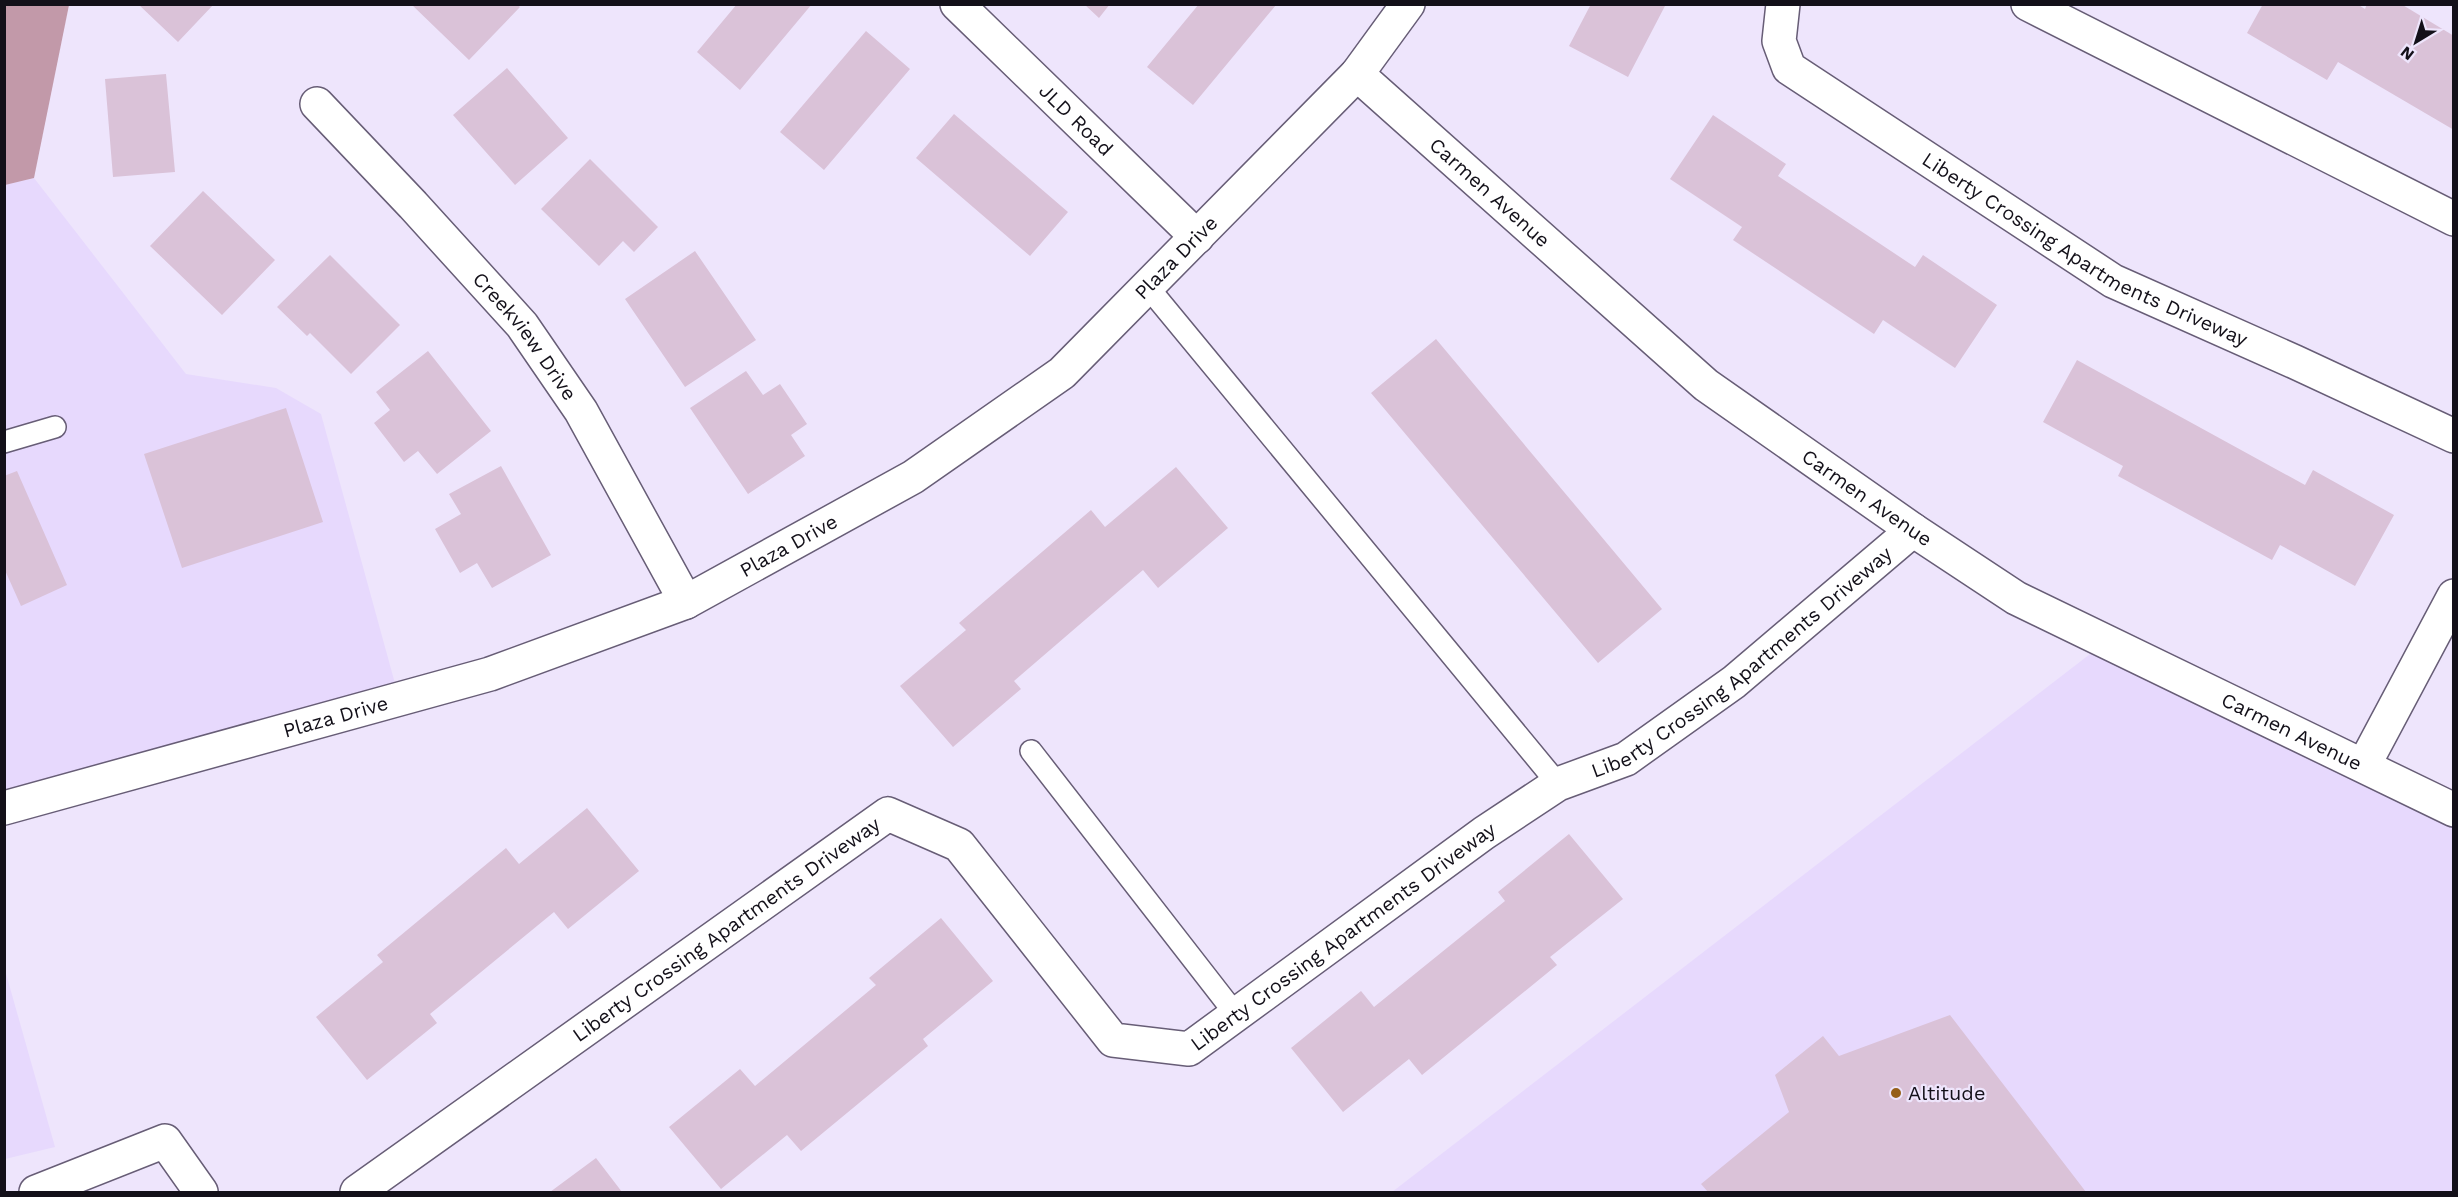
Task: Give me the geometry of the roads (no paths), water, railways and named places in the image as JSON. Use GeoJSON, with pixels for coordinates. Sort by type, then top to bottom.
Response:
{"type":"FeatureCollection","features":[{"type":"Feature","properties":{"kind":"street","name":"JLD Road"},"geometry":{"type":"LineString","coordinates":[[957,4],[1197,237]]}},
{"type":"Feature","properties":{"kind":"street","name":"Plaza Drive"},"geometry":{"type":"LineString","coordinates":[[4,808],[490,674],[686,602],[922,471],[1062,373],[1358,74],[1407,4]]}},
{"type":"Feature","properties":{"kind":"street","name":"Liberty Crossing Apartments Driveway"},"geometry":{"type":"LineString","coordinates":[[1783,4],[1779,41],[1789,68],[2113,280],[2306,366],[2454,436]]}},
{"type":"Feature","properties":{"kind":"street"},"geometry":{"type":"LineString","coordinates":[[2028,4],[2454,219]]}},
{"type":"Feature","properties":{"kind":"street","name":"Carmen Avenue"},"geometry":{"type":"LineString","coordinates":[[1358,74],[1706,385],[1913,530],[2016,598],[2454,810]]}},
{"type":"Feature","properties":{"kind":"street","name":"Creekview Drive"},"geometry":{"type":"LineString","coordinates":[[317,104],[522,325],[581,411],[686,602]]}},
{"type":"Feature","properties":{"kind":"street","name":"Liberty Crossing Apartments Driveway"},"geometry":{"type":"LineString","coordinates":[[357,1192],[888,814],[959,845],[1113,1040],[1189,1049],[1237,1016],[1484,832],[1558,784],[1626,759],[1734,682],[1913,530]]}},
{"type":"Feature","properties":{"kind":"street"},"geometry":{"type":"LineString","coordinates":[[2364,765],[2454,596]]}},
{"type":"Feature","properties":{"kind":"street"},"geometry":{"type":"LineString","coordinates":[[36,1192],[165,1141],[201,1192]]}},
{"type":"Feature","properties":{"kind":"lane"},"geometry":{"type":"LineString","coordinates":[[1148,286],[1558,784]]}},
{"type":"Feature","properties":{"kind":"lane"},"geometry":{"type":"LineString","coordinates":[[4,442],[55,427]]}},
{"type":"Feature","properties":{"kind":"lane"},"geometry":{"type":"LineString","coordinates":[[1031,751],[1237,1016]]}},
{"type":"Feature","properties":{"kind":"place","name":"Altitude"},"geometry":{"type":"Point","coordinates":[1896,1093]}}]}
